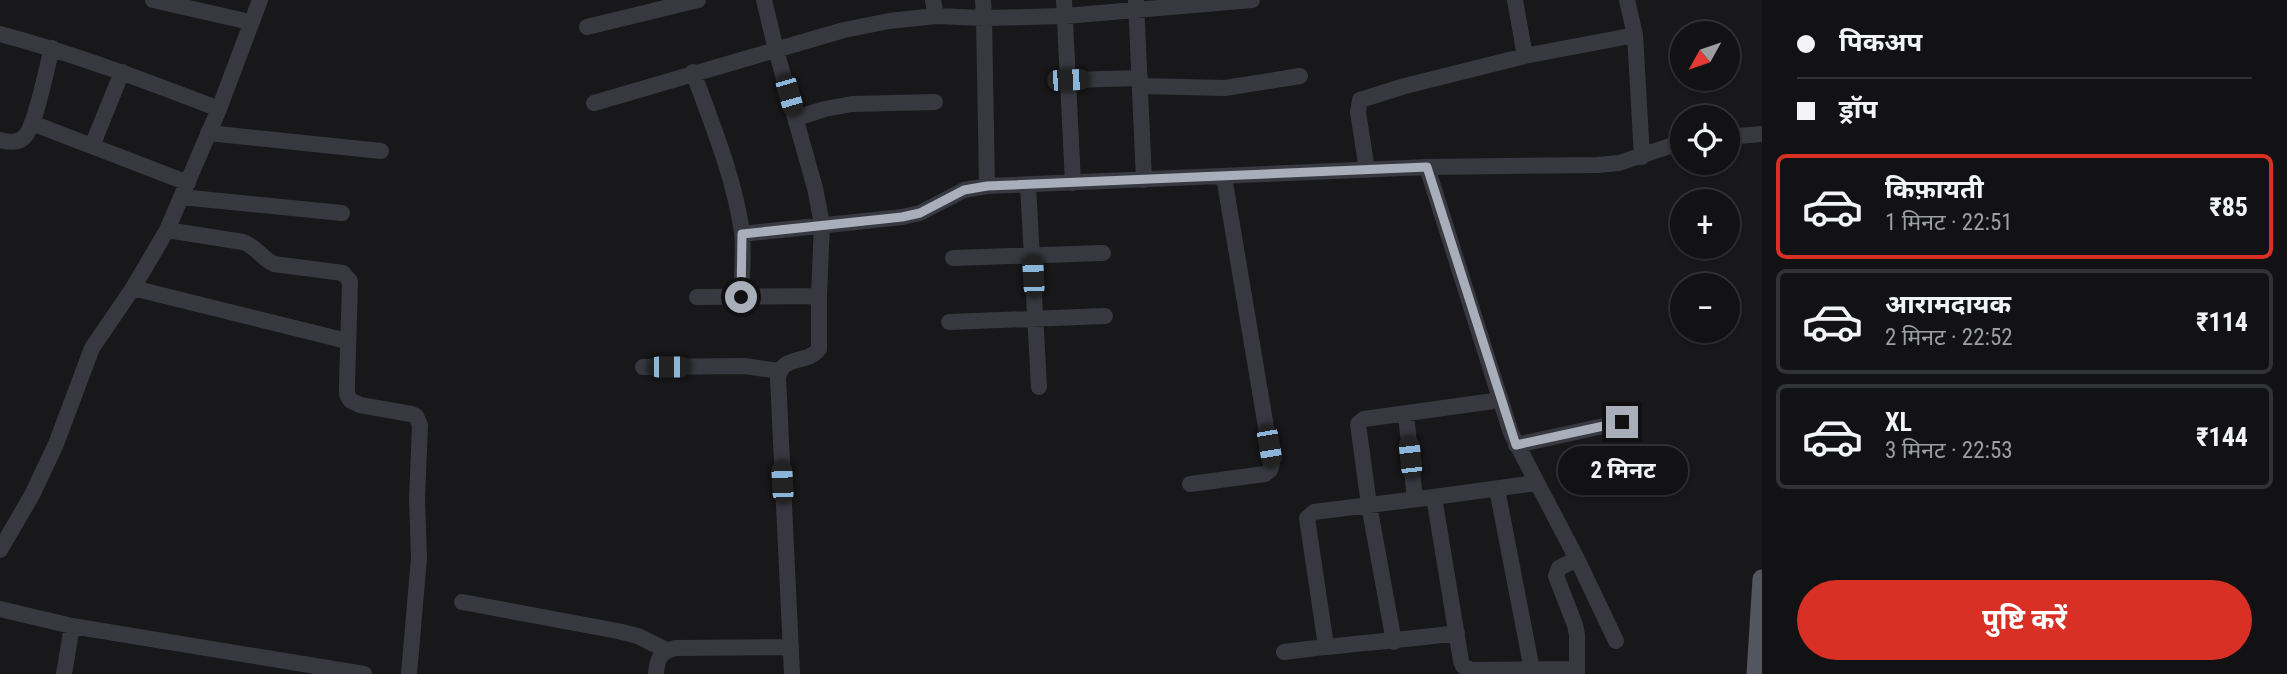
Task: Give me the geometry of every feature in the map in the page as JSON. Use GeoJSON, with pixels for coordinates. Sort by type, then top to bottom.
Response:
{"type":"FeatureCollection","features":[{"type":"Feature","properties":{"kind":"main road"},"geometry":{"type":"LineString","coordinates":[[1756,674],[1762,579]]}},
{"type":"Feature","properties":{"kind":"street"},"geometry":{"type":"LineString","coordinates":[[153,0],[250,22]]}},
{"type":"Feature","properties":{"kind":"street"},"geometry":{"type":"LineString","coordinates":[[0,550],[32,495],[56,444],[92,348],[133,288],[167,230],[219,109],[260,0]]}},
{"type":"Feature","properties":{"kind":"street"},"geometry":{"type":"LineString","coordinates":[[587,27],[698,0]]}},
{"type":"Feature","properties":{"kind":"street"},"geometry":{"type":"LineString","coordinates":[[764,0],[816,188],[822,224],[819,349],[814,356],[790,361],[779,371]]}},
{"type":"Feature","properties":{"kind":"street"},"geometry":{"type":"LineString","coordinates":[[984,0],[987,186]]}},
{"type":"Feature","properties":{"kind":"street"},"geometry":{"type":"LineString","coordinates":[[594,103],[693,72],[935,8],[984,18],[1065,8],[1252,0]]}},
{"type":"Feature","properties":{"kind":"street"},"geometry":{"type":"LineString","coordinates":[[1515,0],[1525,56]]}},
{"type":"Feature","properties":{"kind":"street"},"geometry":{"type":"LineString","coordinates":[[1627,0],[1635,35],[1642,157]]}},
{"type":"Feature","properties":{"kind":"street"},"geometry":{"type":"LineString","coordinates":[[1137,6],[1144,180]]}},
{"type":"Feature","properties":{"kind":"street"},"geometry":{"type":"LineString","coordinates":[[1065,8],[1073,183]]}},
{"type":"Feature","properties":{"kind":"street"},"geometry":{"type":"LineString","coordinates":[[0,34],[52,48],[219,109]]}},
{"type":"Feature","properties":{"kind":"street"},"geometry":{"type":"LineString","coordinates":[[1367,170],[1358,112],[1360,100],[1365,97],[1525,56],[1635,35]]}},
{"type":"Feature","properties":{"kind":"street"},"geometry":{"type":"LineString","coordinates":[[0,141],[17,142],[26,136],[52,48]]}},
{"type":"Feature","properties":{"kind":"street"},"geometry":{"type":"LineString","coordinates":[[92,146],[122,72]]}},
{"type":"Feature","properties":{"kind":"street"},"geometry":{"type":"LineString","coordinates":[[693,72],[735,195],[742,234],[741,297]]}},
{"type":"Feature","properties":{"kind":"street"},"geometry":{"type":"LineString","coordinates":[[1068,80],[1225,88],[1300,76]]}},
{"type":"Feature","properties":{"kind":"street"},"geometry":{"type":"LineString","coordinates":[[796,118],[852,104],[935,102]]}},
{"type":"Feature","properties":{"kind":"street"},"geometry":{"type":"LineString","coordinates":[[32,123],[92,146],[184,190],[342,213]]}},
{"type":"Feature","properties":{"kind":"street"},"geometry":{"type":"LineString","coordinates":[[208,133],[381,151]]}},
{"type":"Feature","properties":{"kind":"street"},"geometry":{"type":"LineString","coordinates":[[1740,135],[1762,134]]}},
{"type":"Feature","properties":{"kind":"street"},"geometry":{"type":"LineString","coordinates":[[742,234],[920,213],[964,190],[987,186],[1427,167],[1598,165],[1619,163],[1670,146]]}},
{"type":"Feature","properties":{"kind":"street"},"geometry":{"type":"LineString","coordinates":[[1427,167],[1516,445],[1577,559],[1616,641]]}},
{"type":"Feature","properties":{"kind":"street"},"geometry":{"type":"LineString","coordinates":[[1190,484],[1265,474],[1272,463],[1224,177]]}},
{"type":"Feature","properties":{"kind":"street"},"geometry":{"type":"LineString","coordinates":[[1028,185],[1039,387]]}},
{"type":"Feature","properties":{"kind":"street"},"geometry":{"type":"LineString","coordinates":[[167,230],[243,242],[250,244],[267,261],[274,264],[343,273],[348,276],[351,286],[347,394],[350,400],[360,405],[416,416],[420,425],[417,499],[419,558],[409,674]]}},
{"type":"Feature","properties":{"kind":"street"},"geometry":{"type":"LineString","coordinates":[[953,258],[1103,253]]}},
{"type":"Feature","properties":{"kind":"street"},"geometry":{"type":"LineString","coordinates":[[133,288],[347,341]]}},
{"type":"Feature","properties":{"kind":"street"},"geometry":{"type":"LineString","coordinates":[[697,297],[819,296]]}},
{"type":"Feature","properties":{"kind":"street"},"geometry":{"type":"LineString","coordinates":[[949,322],[1105,316]]}},
{"type":"Feature","properties":{"kind":"street"},"geometry":{"type":"LineString","coordinates":[[643,367],[745,366],[779,371]]}},
{"type":"Feature","properties":{"kind":"street"},"geometry":{"type":"LineString","coordinates":[[779,371],[792,674]]}},
{"type":"Feature","properties":{"kind":"street"},"geometry":{"type":"LineString","coordinates":[[1394,642],[1369,505],[1358,424],[1364,419],[1501,400]]}},
{"type":"Feature","properties":{"kind":"street"},"geometry":{"type":"LineString","coordinates":[[1406,415],[1415,499]]}},
{"type":"Feature","properties":{"kind":"street"},"geometry":{"type":"LineString","coordinates":[[1516,445],[1622,422]]}},
{"type":"Feature","properties":{"kind":"street"},"geometry":{"type":"LineString","coordinates":[[1326,646],[1307,518],[1314,512],[1536,483]]}},
{"type":"Feature","properties":{"kind":"street"},"geometry":{"type":"LineString","coordinates":[[1497,489],[1524,671]]}},
{"type":"Feature","properties":{"kind":"street"},"geometry":{"type":"LineString","coordinates":[[1434,497],[1461,661],[1466,669],[1577,671],[1575,625],[1556,576],[1559,568],[1577,559]]}},
{"type":"Feature","properties":{"kind":"street"},"geometry":{"type":"LineString","coordinates":[[462,602],[618,631],[638,636],[666,650]]}},
{"type":"Feature","properties":{"kind":"street"},"geometry":{"type":"LineString","coordinates":[[0,609],[72,626],[364,674]]}},
{"type":"Feature","properties":{"kind":"street"},"geometry":{"type":"LineString","coordinates":[[69,670],[72,626]]}},
{"type":"Feature","properties":{"kind":"street"},"geometry":{"type":"LineString","coordinates":[[1284,652],[1457,633]]}},
{"type":"Feature","properties":{"kind":"street"},"geometry":{"type":"LineString","coordinates":[[656,674],[656,663],[660,655],[675,648],[791,647]]}},
{"type":"Feature","properties":{"kind":"route"},"geometry":{"type":"LineString","coordinates":[[741,297],[742,234],[902,217],[920,213],[964,190],[987,186],[1427,167],[1516,445],[1622,422]]}}]}
